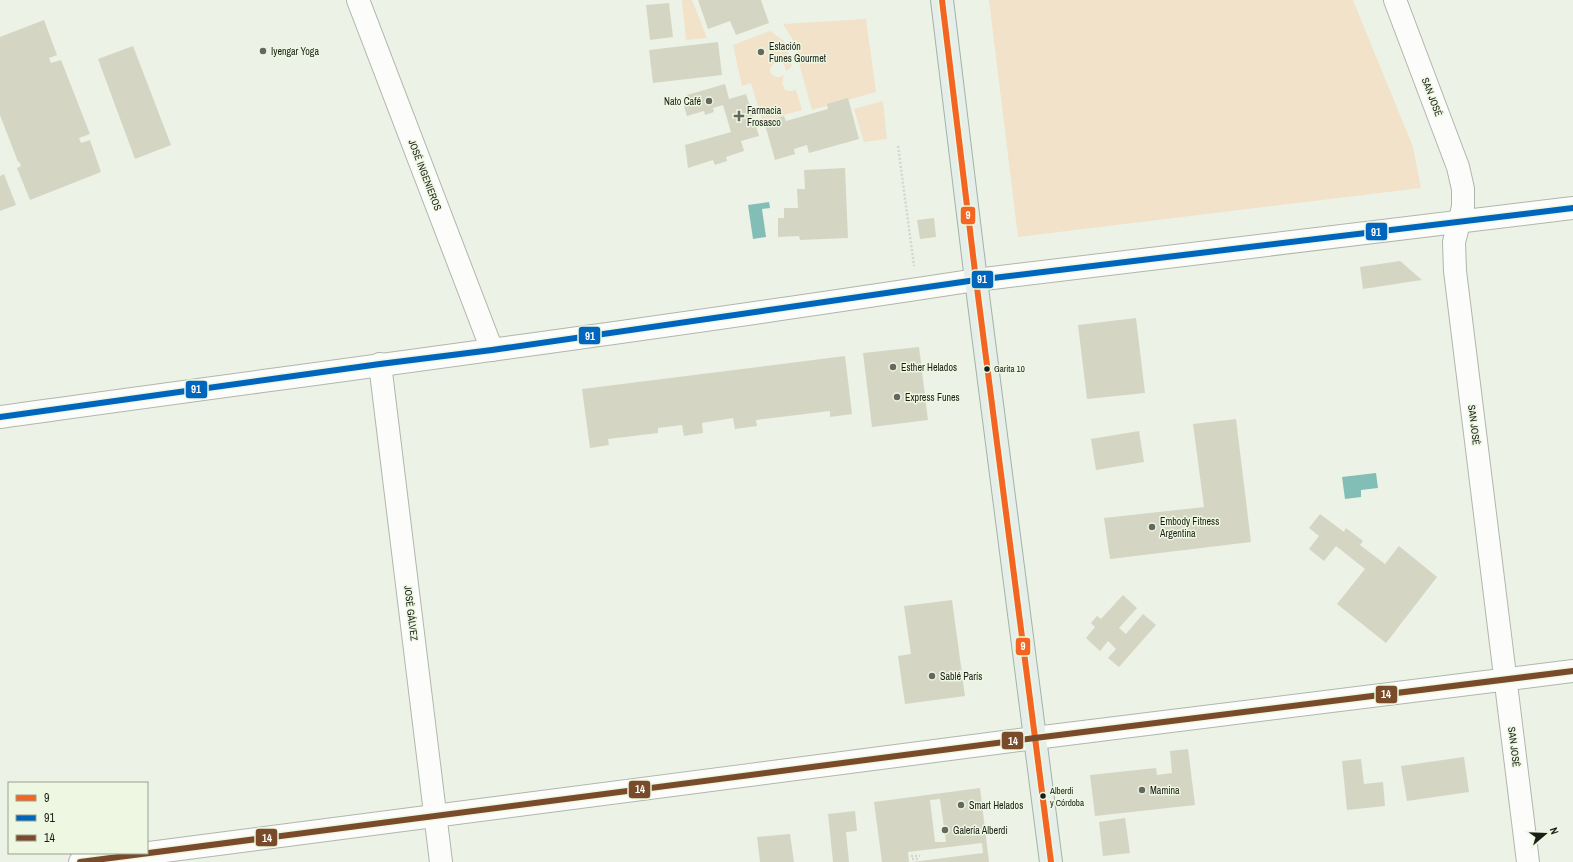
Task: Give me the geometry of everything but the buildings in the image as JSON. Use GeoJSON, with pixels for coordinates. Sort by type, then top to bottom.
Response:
{"type":"FeatureCollection","features":[{"type":"Feature","properties":{"kind":"main road"},"geometry":{"type":"LineString","coordinates":[[942,0],[976,280],[1051,862]]}},
{"type":"Feature","properties":{"kind":"street","name":"JOSÉ INGENIEROS"},"geometry":{"type":"LineString","coordinates":[[358,0],[492,350]]}},
{"type":"Feature","properties":{"kind":"street","name":"SAN JOSÉ"},"geometry":{"type":"LineString","coordinates":[[1395,0],[1458,167],[1463,189],[1463,207],[1454,242],[1455,271],[1528,862]]}},
{"type":"Feature","properties":{"kind":"street"},"geometry":{"type":"LineString","coordinates":[[0,417],[380,364],[492,350],[976,280],[1459,223],[1573,208]]}},
{"type":"Feature","properties":{"kind":"street","name":"JOSÉ GÁLVEZ"},"geometry":{"type":"LineString","coordinates":[[380,364],[441,862]]}},
{"type":"Feature","properties":{"kind":"street"},"geometry":{"type":"LineString","coordinates":[[148,853],[1035,738],[1573,671]]}},
{"type":"Feature","properties":{"kind":"street"},"geometry":{"type":"LineString","coordinates":[[80,862],[142,854]]}},
{"type":"Feature","properties":{"kind":"path"},"geometry":{"type":"LineString","coordinates":[[898,146],[916,289]]}},
{"type":"Feature","properties":{"kind":"shaded area"},"geometry":{"type":"Polygon","coordinates":[[[682,0],[692,0],[707,38],[686,40],[682,0]]]}},
{"type":"Feature","properties":{"kind":"shaded area"},"geometry":{"type":"Polygon","coordinates":[[[989,0],[1353,0],[1413,147],[1421,188],[1018,237],[989,0]]]}},
{"type":"Feature","properties":{"kind":"shaded area"},"geometry":{"type":"Polygon","coordinates":[[[866,19],[876,92],[812,110],[792,38],[783,24],[866,19]]]}},
{"type":"Feature","properties":{"kind":"shaded area"},"geometry":{"type":"Polygon","coordinates":[[[770,31],[784,41],[792,66],[786,71],[781,62],[774,63],[770,69],[771,73],[777,77],[784,75],[782,83],[785,90],[796,90],[802,110],[762,121],[751,83],[742,86],[733,45],[770,31]]]}},
{"type":"Feature","properties":{"kind":"shaded area"},"geometry":{"type":"Polygon","coordinates":[[[883,101],[887,139],[864,142],[854,109],[883,101]]]}},
{"type":"Feature","properties":{"kind":"water"},"geometry":{"type":"Polygon","coordinates":[[[769,202],[770,208],[762,209],[766,237],[753,239],[748,205],[769,202]]]}},
{"type":"Feature","properties":{"kind":"water"},"geometry":{"type":"Polygon","coordinates":[[[1376,473],[1378,488],[1361,490],[1361,497],[1345,499],[1342,477],[1376,473]]]}},
{"type":"Feature","properties":{"kind":"transit line","name":"9"},"geometry":{"type":"LineString","coordinates":[[942,0],[976,280],[1051,862]]}},
{"type":"Feature","properties":{"kind":"transit line","name":"91"},"geometry":{"type":"LineString","coordinates":[[0,417],[380,364],[492,350],[976,280],[1573,208]]}},
{"type":"Feature","properties":{"kind":"transit line","name":"14"},"geometry":{"type":"LineString","coordinates":[[148,853],[1035,738],[1573,671]]}},
{"type":"Feature","properties":{"kind":"transit line","name":"14"},"geometry":{"type":"LineString","coordinates":[[80,862],[142,854]]}},
{"type":"Feature","properties":{"kind":"place","name":"Iyengar Yoga"},"geometry":{"type":"Point","coordinates":[263,51]}},
{"type":"Feature","properties":{"kind":"place","name":"Estación Funes Gourmet"},"geometry":{"type":"Point","coordinates":[761,52]}},
{"type":"Feature","properties":{"kind":"place","name":"Nato Café"},"geometry":{"type":"Point","coordinates":[709,101]}},
{"type":"Feature","properties":{"kind":"place","name":"Farmacia Frosasco"},"geometry":{"type":"Point","coordinates":[739,116]}},
{"type":"Feature","properties":{"kind":"place","name":"Esther Helados"},"geometry":{"type":"Point","coordinates":[893,367]}},
{"type":"Feature","properties":{"kind":"place","name":"Garita 10"},"geometry":{"type":"Point","coordinates":[987,369]}},
{"type":"Feature","properties":{"kind":"place","name":"Express Funes"},"geometry":{"type":"Point","coordinates":[897,397]}},
{"type":"Feature","properties":{"kind":"place","name":"Embody Fitness Argentina"},"geometry":{"type":"Point","coordinates":[1152,527]}},
{"type":"Feature","properties":{"kind":"place","name":"Sablé París"},"geometry":{"type":"Point","coordinates":[932,676]}},
{"type":"Feature","properties":{"kind":"place","name":"Mamina"},"geometry":{"type":"Point","coordinates":[1142,790]}},
{"type":"Feature","properties":{"kind":"place","name":"Alberdi y Córdoba"},"geometry":{"type":"Point","coordinates":[1043,796]}},
{"type":"Feature","properties":{"kind":"place","name":"Smart Helados"},"geometry":{"type":"Point","coordinates":[961,805]}},
{"type":"Feature","properties":{"kind":"place","name":"Galería Alberdi"},"geometry":{"type":"Point","coordinates":[945,830]}}]}
